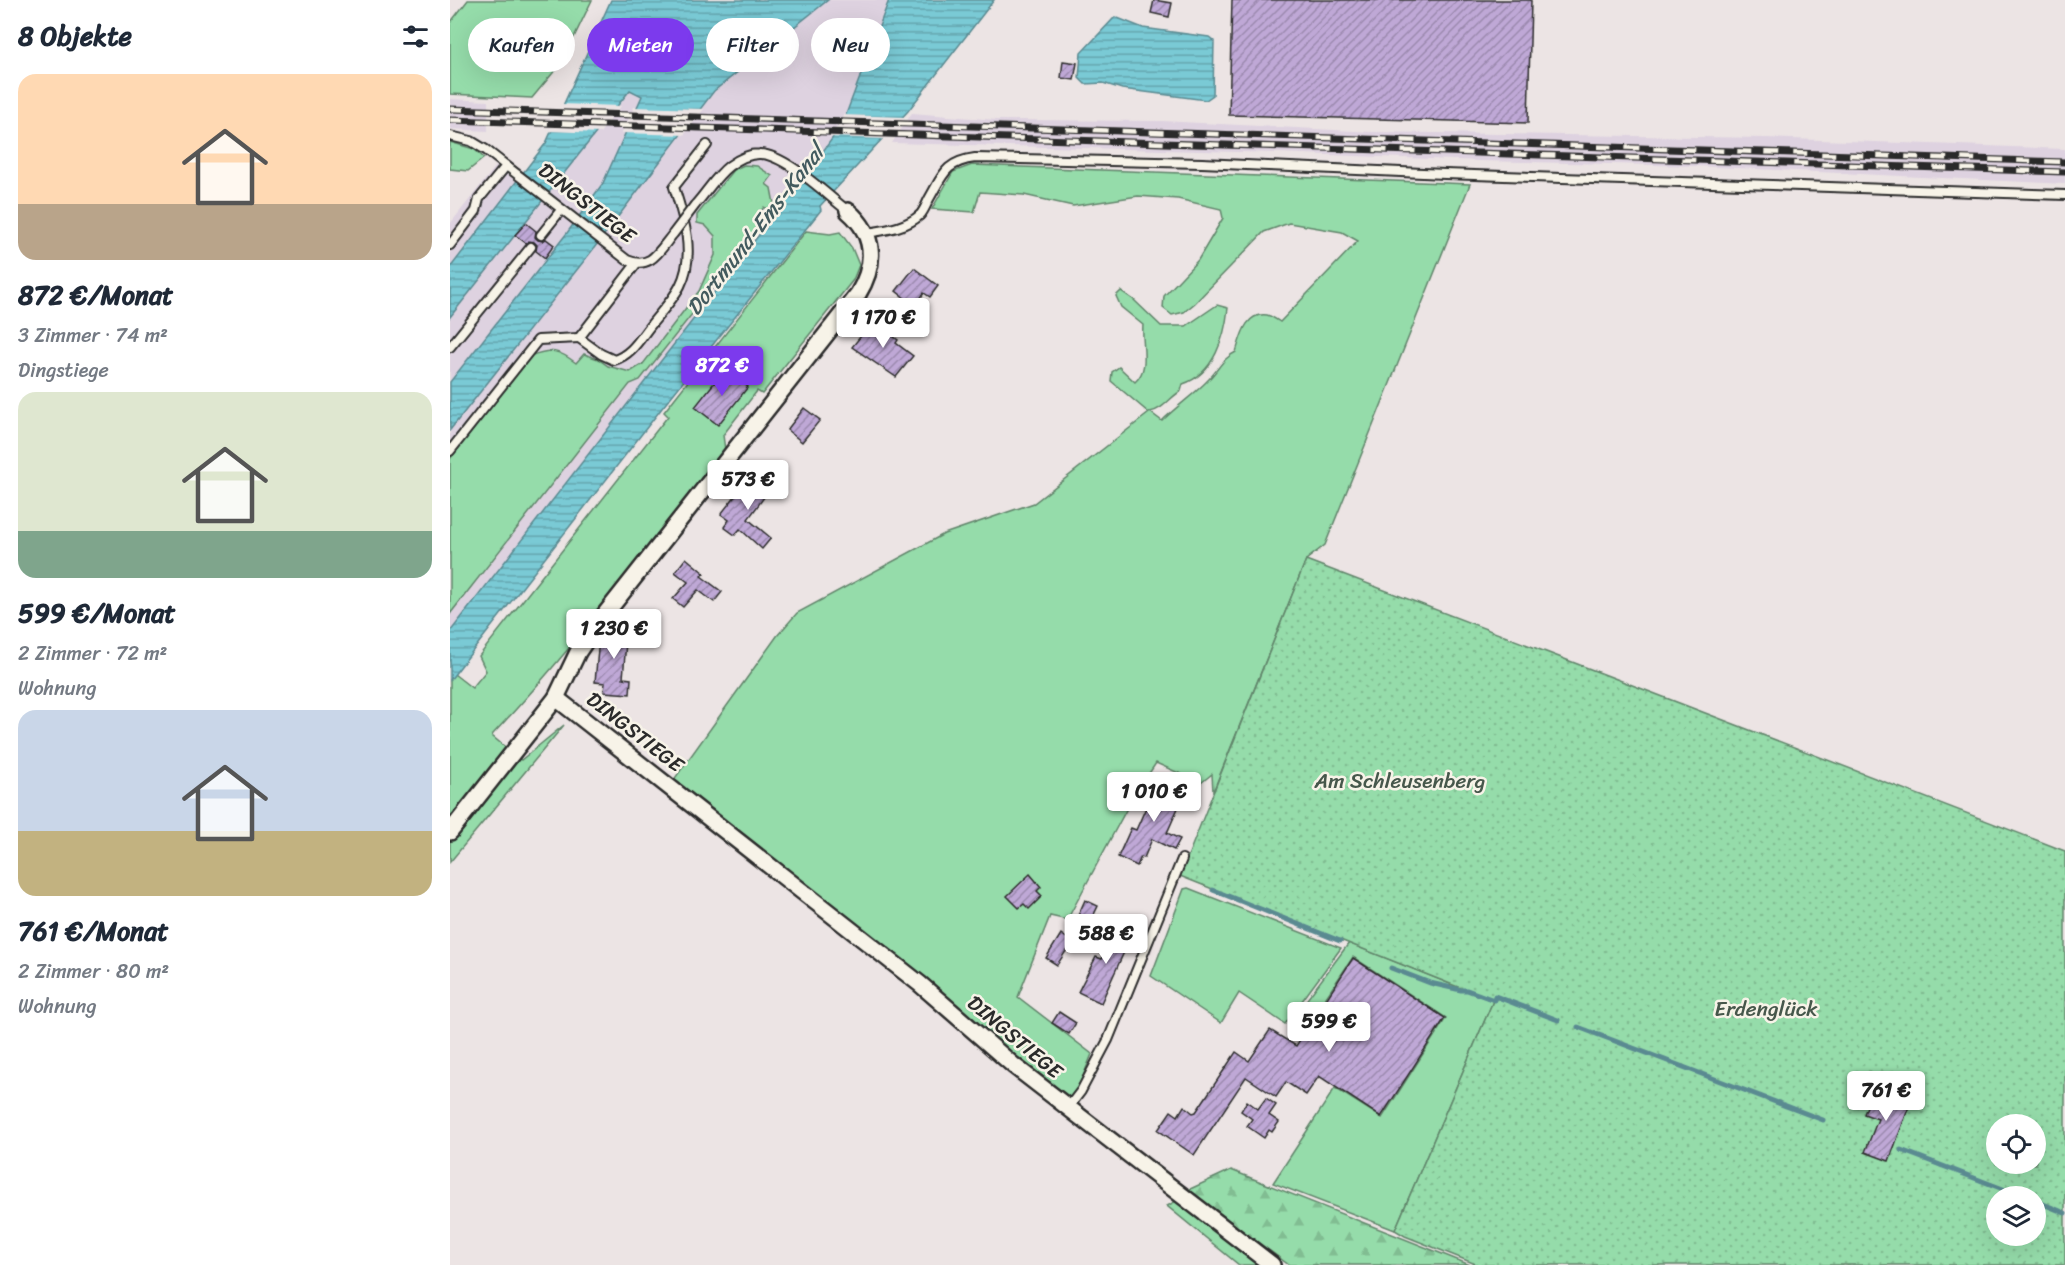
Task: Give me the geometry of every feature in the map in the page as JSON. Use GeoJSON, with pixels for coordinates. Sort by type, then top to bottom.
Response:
{"type":"FeatureCollection","features":[{"type":"Feature","properties":{"kind":"street"},"geometry":{"type":"LineString","coordinates":[[848,211],[859,220],[867,233]]}},
{"type":"Feature","properties":{"kind":"street","name":"DINGSTIEGE"},"geometry":{"type":"LineString","coordinates":[[867,233],[871,253],[870,268],[858,294],[595,627],[578,652],[556,698],[832,913],[920,984],[1013,1065],[1272,1265]]}},
{"type":"Feature","properties":{"kind":"street"},"geometry":{"type":"LineString","coordinates":[[450,832],[556,698]]}},
{"type":"Feature","properties":{"kind":"lane","name":"DINGSTIEGE"},"geometry":{"type":"LineString","coordinates":[[450,136],[471,141],[486,150],[619,256],[636,264],[644,264],[651,260],[728,167],[742,158],[765,154],[785,162],[848,211]]}},
{"type":"Feature","properties":{"kind":"lane"},"geometry":{"type":"LineString","coordinates":[[450,451],[538,340],[579,338],[601,354],[614,360],[629,353],[679,287],[687,271],[689,254],[681,209],[674,187],[707,146]]}},
{"type":"Feature","properties":{"kind":"lane"},"geometry":{"type":"LineString","coordinates":[[867,233],[911,222],[921,214],[952,164],[975,158],[1202,163],[2065,195]]}},
{"type":"Feature","properties":{"kind":"lane"},"geometry":{"type":"LineString","coordinates":[[450,245],[476,211],[479,199],[503,164]]}},
{"type":"Feature","properties":{"kind":"lane"},"geometry":{"type":"LineString","coordinates":[[541,235],[561,210]]}},
{"type":"Feature","properties":{"kind":"lane"},"geometry":{"type":"LineString","coordinates":[[450,347],[531,247]]}},
{"type":"Feature","properties":{"kind":"lane"},"geometry":{"type":"LineString","coordinates":[[579,338],[636,264]]}},
{"type":"Feature","properties":{"kind":"lane","name":"DINGSTIEGE"},"geometry":{"type":"LineString","coordinates":[[1068,1108],[1081,1091],[1108,1040],[1182,859]]}},
{"type":"Feature","properties":{"kind":"shaded area"},"geometry":{"type":"Polygon","coordinates":[[[828,0],[889,0],[882,18],[811,18],[811,72],[862,72],[842,125],[808,172],[450,632],[450,430],[591,252],[714,91],[738,72],[799,72],[799,23],[828,0]]]}},
{"type":"Feature","properties":{"kind":"shaded area"},"geometry":{"type":"Polygon","coordinates":[[[631,89],[642,96],[603,183],[567,233],[450,382],[450,317],[631,89]]]}},
{"type":"Feature","properties":{"kind":"shaded area"},"geometry":{"type":"Polygon","coordinates":[[[450,99],[488,101],[488,131],[450,129],[450,99]]]}},
{"type":"Feature","properties":{"kind":"shaded area"},"geometry":{"type":"Polygon","coordinates":[[[912,113],[997,120],[1162,121],[1373,132],[1766,138],[2065,149],[2065,184],[1696,166],[892,143],[912,113]]]}},
{"type":"Feature","properties":{"kind":"shaded area"},"geometry":{"type":"Polygon","coordinates":[[[496,166],[517,182],[450,268],[450,224],[496,166]]]}},
{"type":"Feature","properties":{"kind":"green space"},"geometry":{"type":"Polygon","coordinates":[[[468,0],[592,0],[575,35],[575,18],[468,18],[468,72],[554,72],[532,98],[450,94],[450,23],[468,0]]]}},
{"type":"Feature","properties":{"kind":"green space"},"geometry":{"type":"Polygon","coordinates":[[[450,142],[474,149],[484,158],[468,171],[450,169],[450,142]]]}},
{"type":"Feature","properties":{"kind":"green space"},"geometry":{"type":"Polygon","coordinates":[[[744,165],[757,166],[772,176],[766,184],[771,188],[775,209],[772,213],[764,207],[759,214],[766,220],[763,224],[640,380],[630,384],[450,614],[450,459],[530,356],[549,351],[565,355],[576,363],[584,354],[608,366],[630,372],[643,364],[699,291],[715,255],[715,236],[705,225],[697,223],[697,215],[733,170],[744,165]]]}},
{"type":"Feature","properties":{"kind":"green space"},"geometry":{"type":"Polygon","coordinates":[[[972,165],[1470,184],[1325,545],[1306,560],[1213,792],[1212,774],[1201,783],[1156,763],[1132,799],[1067,920],[1050,916],[1018,997],[1092,1054],[1072,1103],[987,1037],[827,900],[673,781],[777,636],[797,613],[944,534],[1034,503],[1149,413],[1111,381],[1112,372],[1119,367],[1135,382],[1143,370],[1144,363],[1143,325],[1121,307],[1116,296],[1121,291],[1161,326],[1186,326],[1217,305],[1228,308],[1221,342],[1210,363],[1194,379],[1183,384],[1181,391],[1163,406],[1150,412],[1162,421],[1236,352],[1242,333],[1249,321],[1260,315],[1267,315],[1280,322],[1358,241],[1342,232],[1289,223],[1264,232],[1195,303],[1184,312],[1172,315],[1163,308],[1164,296],[1198,260],[1223,218],[1221,209],[1178,199],[1138,196],[1073,206],[1024,195],[980,192],[974,212],[932,209],[953,172],[972,165]]]}},
{"type":"Feature","properties":{"kind":"green space"},"geometry":{"type":"Polygon","coordinates":[[[806,231],[830,234],[840,232],[852,248],[859,265],[853,280],[762,394],[757,391],[723,435],[725,450],[612,595],[554,666],[493,734],[492,736],[521,760],[564,725],[450,862],[450,680],[454,674],[472,688],[486,671],[479,656],[668,416],[664,412],[806,231]]]}},
{"type":"Feature","properties":{"kind":"green space","name":"Erdenglück"},"geometry":{"type":"Polygon","coordinates":[[[1306,560],[2065,851],[2065,1265],[1478,1265],[1405,1236],[1395,1230],[1493,1001],[1180,876],[1306,560]]]}},
{"type":"Feature","properties":{"kind":"green space"},"geometry":{"type":"Polygon","coordinates":[[[1188,888],[1341,948],[1285,1024],[1239,993],[1221,1023],[1151,976],[1184,889],[1188,888]]]}},
{"type":"Feature","properties":{"kind":"green space"},"geometry":{"type":"Polygon","coordinates":[[[1349,943],[1493,1001],[1395,1230],[1273,1183],[1335,1088],[1382,1118],[1446,1018],[1353,957],[1312,1018],[1299,1010],[1349,943]]]}},
{"type":"Feature","properties":{"kind":"green space"},"geometry":{"type":"Polygon","coordinates":[[[1231,1170],[1470,1265],[1289,1265],[1188,1190],[1231,1170]]]}},
{"type":"Feature","properties":{"kind":"green space"},"geometry":{"type":"Polygon","coordinates":[[[1176,1201],[1262,1265],[1239,1265],[1167,1206],[1176,1201]]]}},
{"type":"Feature","properties":{"kind":"water"},"geometry":{"type":"Polygon","coordinates":[[[611,0],[828,0],[799,23],[799,18],[706,18],[706,72],[738,72],[714,91],[591,252],[450,430],[450,382],[567,233],[603,183],[642,96],[630,90],[450,317],[450,268],[546,143],[587,53],[587,72],[694,72],[694,18],[603,18],[611,0]]]}},
{"type":"Feature","properties":{"kind":"water"},"geometry":{"type":"Polygon","coordinates":[[[889,0],[994,0],[908,111],[820,206],[821,210],[662,408],[450,680],[450,632],[808,172],[842,125],[862,72],[890,72],[890,18],[882,18],[889,0]]]}},
{"type":"Feature","properties":{"kind":"water"},"geometry":{"type":"Polygon","coordinates":[[[1115,17],[1143,28],[1209,37],[1214,41],[1213,95],[1206,100],[1122,89],[1103,83],[1085,84],[1079,78],[1081,53],[1115,17]]]}},
{"type":"Feature","properties":{"kind":"pier"},"geometry":{"type":"Polygon","coordinates":[[[561,104],[621,106],[600,133],[548,131],[561,104]]]}},
{"type":"Feature","properties":{"kind":"pier"},"geometry":{"type":"Polygon","coordinates":[[[634,107],[704,109],[684,135],[622,133],[634,107]]]}},
{"type":"Feature","properties":{"kind":"pier"},"geometry":{"type":"Polygon","coordinates":[[[843,115],[906,117],[886,139],[829,137],[843,115]]]}},
{"type":"Feature","properties":{"kind":"building"},"geometry":{"type":"Polygon","coordinates":[[[1154,0],[1172,3],[1169,17],[1151,13],[1154,0]]]}},
{"type":"Feature","properties":{"kind":"building"},"geometry":{"type":"Polygon","coordinates":[[[1232,0],[1531,0],[1528,123],[1229,115],[1232,0]]]}},
{"type":"Feature","properties":{"kind":"building"},"geometry":{"type":"Polygon","coordinates":[[[1063,61],[1077,63],[1074,80],[1061,78],[1063,61]]]}},
{"type":"Feature","properties":{"kind":"building"},"geometry":{"type":"Polygon","coordinates":[[[526,223],[536,231],[535,237],[538,240],[546,239],[554,245],[545,258],[536,251],[537,245],[534,242],[526,243],[515,235],[526,223]]]}},
{"type":"Feature","properties":{"kind":"building"},"geometry":{"type":"Polygon","coordinates":[[[914,268],[938,286],[930,297],[924,293],[915,306],[896,291],[914,268]]]}},
{"type":"Feature","properties":{"kind":"building"},"geometry":{"type":"Polygon","coordinates":[[[873,321],[898,340],[896,343],[913,356],[896,377],[852,347],[873,321]]]}},
{"type":"Feature","properties":{"kind":"building"},"geometry":{"type":"Polygon","coordinates":[[[725,369],[748,387],[718,425],[695,407],[725,369]]]}},
{"type":"Feature","properties":{"kind":"building"},"geometry":{"type":"Polygon","coordinates":[[[804,408],[820,420],[802,442],[787,430],[804,408]]]}},
{"type":"Feature","properties":{"kind":"building"},"geometry":{"type":"Polygon","coordinates":[[[750,477],[758,483],[763,477],[773,485],[748,519],[771,538],[762,549],[740,529],[735,535],[724,527],[729,520],[721,514],[750,477]]]}},
{"type":"Feature","properties":{"kind":"building"},"geometry":{"type":"Polygon","coordinates":[[[686,558],[704,573],[701,576],[722,592],[714,602],[698,590],[683,607],[673,599],[688,582],[675,572],[686,558]]]}},
{"type":"Feature","properties":{"kind":"building"},"geometry":{"type":"Polygon","coordinates":[[[615,617],[628,618],[623,678],[631,679],[630,694],[604,692],[605,683],[595,682],[599,639],[613,639],[615,617]]]}},
{"type":"Feature","properties":{"kind":"building"},"geometry":{"type":"Polygon","coordinates":[[[1159,778],[1186,790],[1167,833],[1180,839],[1174,850],[1152,839],[1144,858],[1141,857],[1137,866],[1118,857],[1131,828],[1136,830],[1159,778]]]}},
{"type":"Feature","properties":{"kind":"building"},"geometry":{"type":"Polygon","coordinates":[[[1030,874],[1041,887],[1037,891],[1042,896],[1029,909],[1024,904],[1019,908],[1007,896],[1030,874]]]}},
{"type":"Feature","properties":{"kind":"building"},"geometry":{"type":"Polygon","coordinates":[[[1085,900],[1098,906],[1085,933],[1073,927],[1085,900]]]}},
{"type":"Feature","properties":{"kind":"building"},"geometry":{"type":"Polygon","coordinates":[[[1118,923],[1134,930],[1101,1003],[1078,992],[1096,957],[1102,959],[1118,923]]]}},
{"type":"Feature","properties":{"kind":"building"},"geometry":{"type":"Polygon","coordinates":[[[1061,934],[1072,942],[1057,965],[1046,958],[1061,934]]]}},
{"type":"Feature","properties":{"kind":"building"},"geometry":{"type":"Polygon","coordinates":[[[1353,958],[1445,1018],[1381,1117],[1319,1076],[1306,1095],[1286,1082],[1276,1097],[1246,1077],[1194,1155],[1158,1130],[1171,1111],[1178,1116],[1184,1106],[1193,1113],[1196,1112],[1236,1052],[1249,1061],[1270,1030],[1296,1046],[1353,958]]]}},
{"type":"Feature","properties":{"kind":"building"},"geometry":{"type":"Polygon","coordinates":[[[1059,1012],[1076,1023],[1069,1034],[1052,1023],[1059,1012]]]}},
{"type":"Feature","properties":{"kind":"building"},"geometry":{"type":"Polygon","coordinates":[[[1875,1086],[1911,1101],[1889,1161],[1865,1152],[1878,1119],[1864,1114],[1875,1086]]]}},
{"type":"Feature","properties":{"kind":"building"},"geometry":{"type":"Polygon","coordinates":[[[1266,1098],[1276,1105],[1269,1115],[1279,1122],[1272,1132],[1269,1130],[1264,1138],[1247,1126],[1252,1119],[1241,1111],[1247,1101],[1258,1109],[1266,1098]]]}},
{"type":"Feature","properties":{"kind":"waterway"},"geometry":{"type":"LineString","coordinates":[[1213,890],[1340,941]]}},
{"type":"Feature","properties":{"kind":"waterway"},"geometry":{"type":"LineString","coordinates":[[1391,968],[1430,983],[1467,990],[1494,1000],[1495,996],[1558,1020]]}},
{"type":"Feature","properties":{"kind":"waterway"},"geometry":{"type":"LineString","coordinates":[[1578,1027],[1823,1120]]}},
{"type":"Feature","properties":{"kind":"waterway"},"geometry":{"type":"LineString","coordinates":[[1901,1150],[1995,1186]]}},
{"type":"Feature","properties":{"kind":"waterway"},"geometry":{"type":"LineString","coordinates":[[2046,1205],[2065,1213]]}},
{"type":"Feature","properties":{"kind":"railway"},"geometry":{"type":"LineString","coordinates":[[450,109],[2065,162]]}},
{"type":"Feature","properties":{"kind":"railway"},"geometry":{"type":"LineString","coordinates":[[450,120],[2065,172]]}},
{"type":"Feature","properties":{"kind":"water label","name":"Dortmund-Ems-Kanal"},"geometry":{"type":"Point","coordinates":[755,230]}},
{"type":"Feature","properties":{"kind":"park label","name":"Am Schleusenberg"},"geometry":{"type":"Point","coordinates":[1400,781]}}]}
